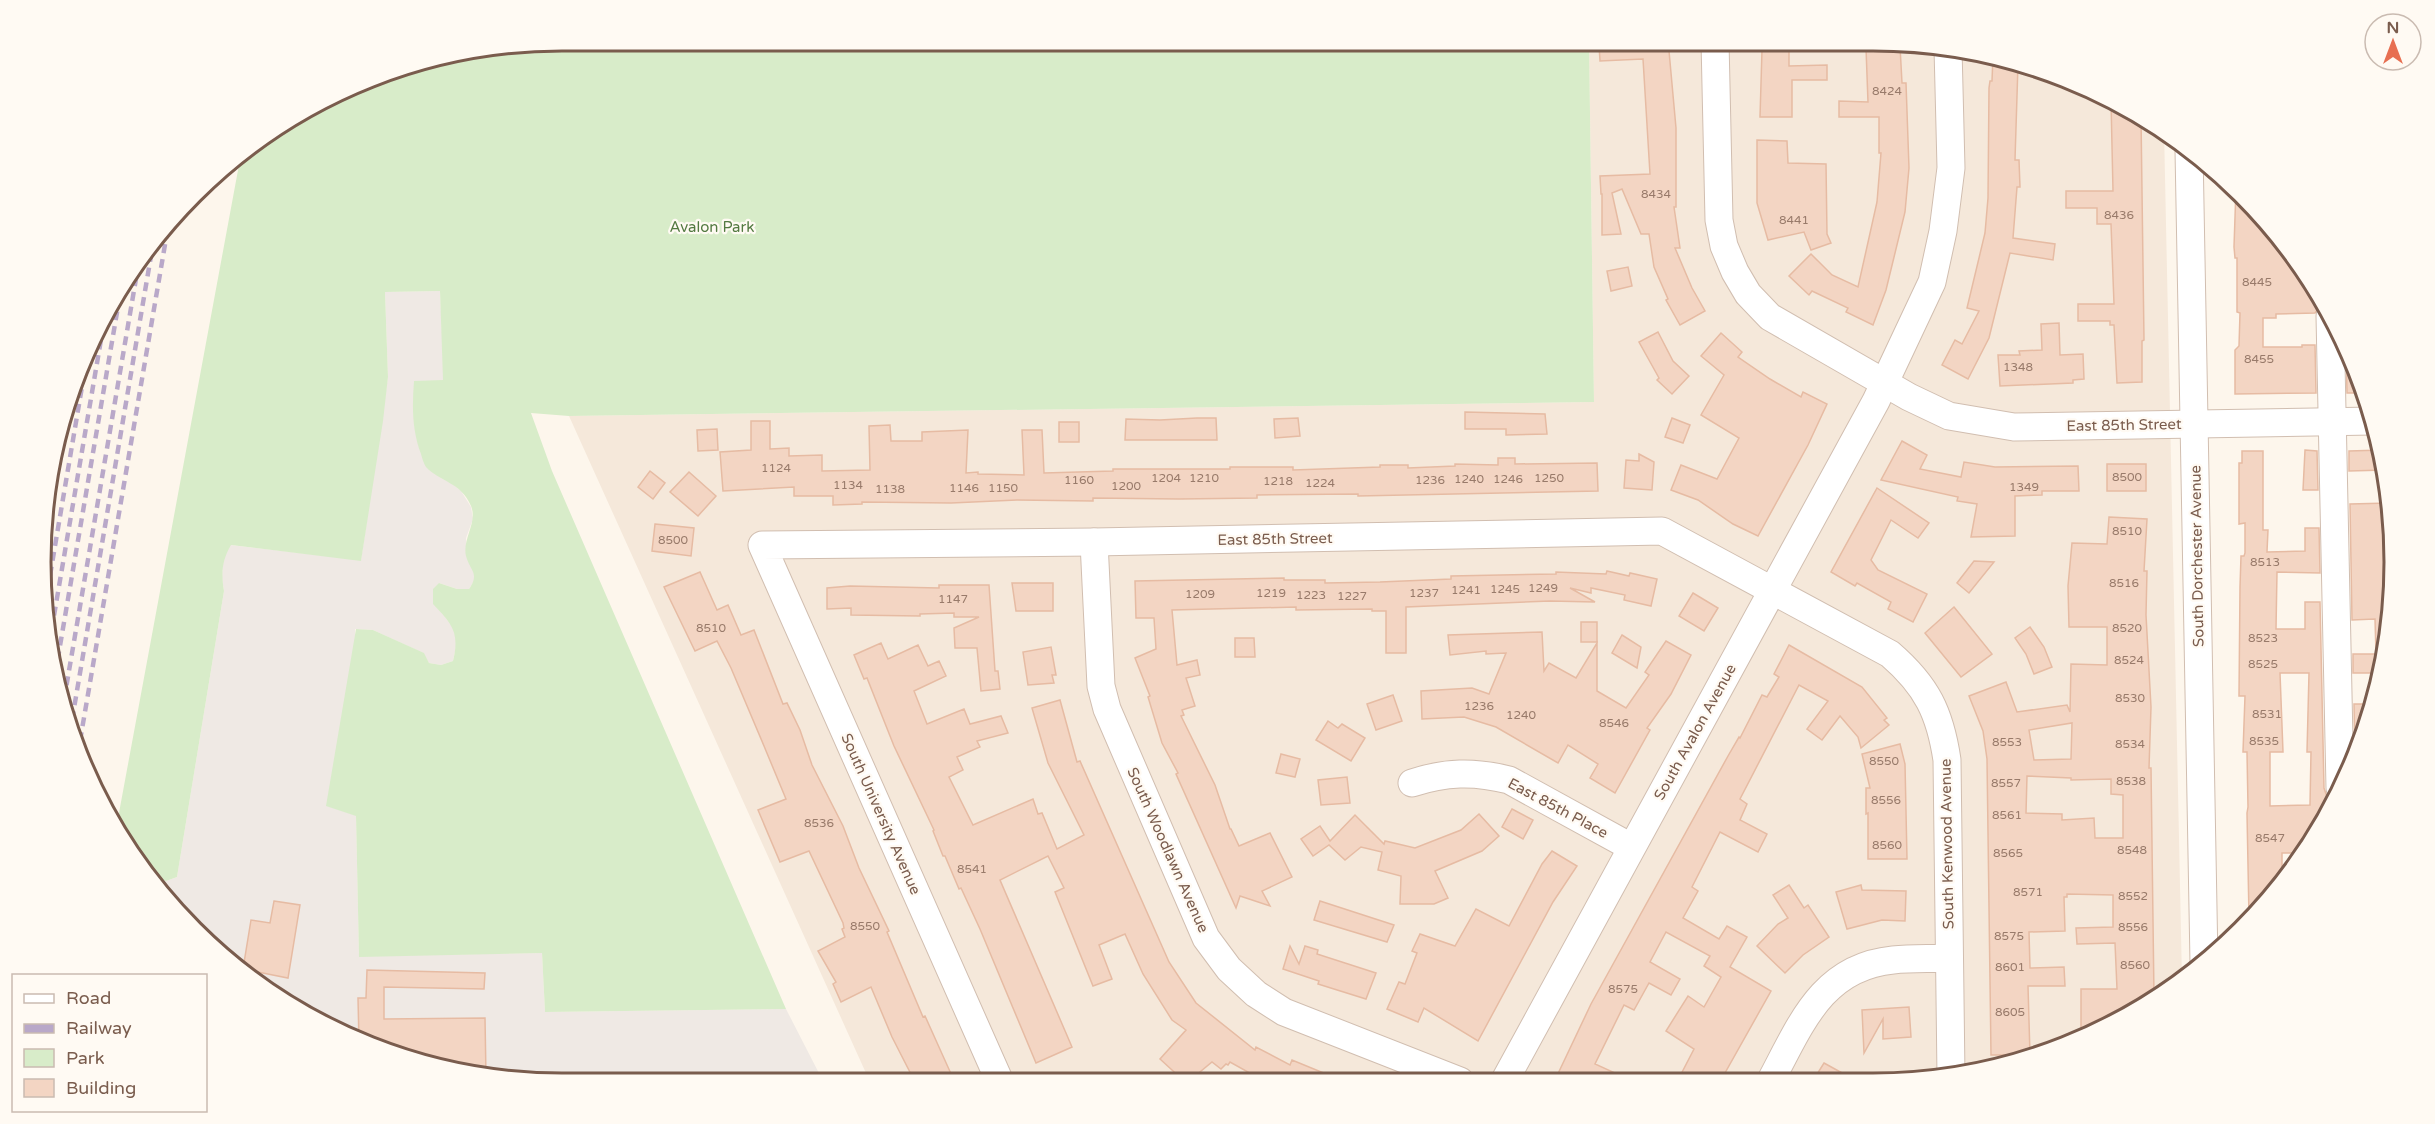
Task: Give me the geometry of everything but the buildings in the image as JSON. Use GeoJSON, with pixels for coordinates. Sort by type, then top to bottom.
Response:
{"type":"FeatureCollection","features":[{"type":"Feature","properties":{"kind":"street","name":"East 85th Street"},"geometry":{"type":"LineString","coordinates":[[1715,51],[1719,220],[1724,246],[1735,272],[1748,294],[1770,317],[1909,398],[1949,416],[2014,427],[2364,421]]}},
{"type":"Feature","properties":{"kind":"street"},"geometry":{"type":"LineString","coordinates":[[1885,384],[1932,282],[1943,231],[1951,168],[1948,56]]}},
{"type":"Feature","properties":{"kind":"street","name":"South Dorchester Avenue"},"geometry":{"type":"LineString","coordinates":[[2189,161],[2204,951]]}},
{"type":"Feature","properties":{"kind":"street"},"geometry":{"type":"LineString","coordinates":[[2330,335],[2340,770]]}},
{"type":"Feature","properties":{"kind":"street","name":"South Avalon Avenue"},"geometry":{"type":"LineString","coordinates":[[1509,1073],[1885,384]]}},
{"type":"Feature","properties":{"kind":"street","name":"East 85th Street"},"geometry":{"type":"LineString","coordinates":[[762,545],[1094,542],[1662,531],[1774,590]]}},
{"type":"Feature","properties":{"kind":"street","name":"South Woodlawn Avenue"},"geometry":{"type":"LineString","coordinates":[[1094,542],[1101,686],[1107,709],[1206,938],[1229,969],[1256,994],[1284,1012],[1440,1073]]}},
{"type":"Feature","properties":{"kind":"street","name":"South University Avenue"},"geometry":{"type":"LineString","coordinates":[[762,545],[996,1073]]}},
{"type":"Feature","properties":{"kind":"street","name":"South Kenwood Avenue"},"geometry":{"type":"LineString","coordinates":[[1774,590],[1890,654],[1909,670],[1925,689],[1937,715],[1944,736],[1947,760],[1951,1067]]}},
{"type":"Feature","properties":{"kind":"street","name":"East 85th Place"},"geometry":{"type":"LineString","coordinates":[[1412,783],[1434,776],[1461,772],[1487,774],[1509,780],[1632,847]]}},
{"type":"Feature","properties":{"kind":"street"},"geometry":{"type":"LineString","coordinates":[[1775,1073],[1810,1007],[1828,988],[1849,973],[1871,964],[1893,960],[1949,958]]}},
{"type":"Feature","properties":{"kind":"shaded area"},"geometry":{"type":"Polygon","coordinates":[[[1589,51],[1873,51],[1940,55],[2005,68],[2069,90],[2128,119],[2164,142],[2182,969],[2128,1005],[2069,1034],[2037,1046],[1973,1063],[1906,1072],[866,1073],[569,416],[1594,402],[1589,51]]]}},
{"type":"Feature","properties":{"kind":"shaded area"},"geometry":{"type":"Polygon","coordinates":[[[440,291],[449,481],[461,491],[471,507],[473,519],[466,538],[466,555],[474,569],[474,581],[469,589],[457,589],[439,583],[445,617],[454,629],[457,642],[453,661],[441,665],[429,663],[423,653],[373,630],[355,629],[359,956],[542,953],[545,1012],[786,1009],[819,1073],[529,1072],[495,1069],[430,1056],[366,1034],[306,1005],[278,987],[225,946],[178,899],[163,880],[177,877],[224,591],[223,559],[230,545],[361,560],[388,377],[385,292],[440,291]]]}},
{"type":"Feature","properties":{"kind":"green space","name":"Avalon Park"},"geometry":{"type":"Polygon","coordinates":[[[1589,51],[1594,402],[569,416],[531,413],[552,471],[786,1009],[545,1012],[542,953],[359,957],[356,816],[326,806],[356,629],[373,630],[424,653],[429,663],[441,665],[453,661],[455,635],[450,623],[433,604],[433,589],[439,583],[457,589],[469,589],[474,579],[465,550],[473,518],[471,506],[462,492],[426,467],[414,427],[414,381],[443,380],[440,291],[385,292],[388,377],[361,561],[231,545],[228,551],[223,567],[224,591],[177,877],[163,880],[118,817],[239,167],[306,119],[366,90],[430,68],[495,55],[529,52],[1589,51]]]}},
{"type":"Feature","properties":{"kind":"railway"},"geometry":{"type":"LineString","coordinates":[[81,734],[166,240]]}},
{"type":"Feature","properties":{"kind":"railway"},"geometry":{"type":"LineString","coordinates":[[73,711],[150,260]]}},
{"type":"Feature","properties":{"kind":"railway"},"geometry":{"type":"LineString","coordinates":[[66,686],[136,280]]}},
{"type":"Feature","properties":{"kind":"railway"},"geometry":{"type":"LineString","coordinates":[[59,651],[118,309]]}},
{"type":"Feature","properties":{"kind":"railway"},"geometry":{"type":"LineString","coordinates":[[54,616],[100,344]]}},
{"type":"Feature","properties":{"kind":"railway"},"geometry":{"type":"LineString","coordinates":[[51,568],[82,388]]}}]}
